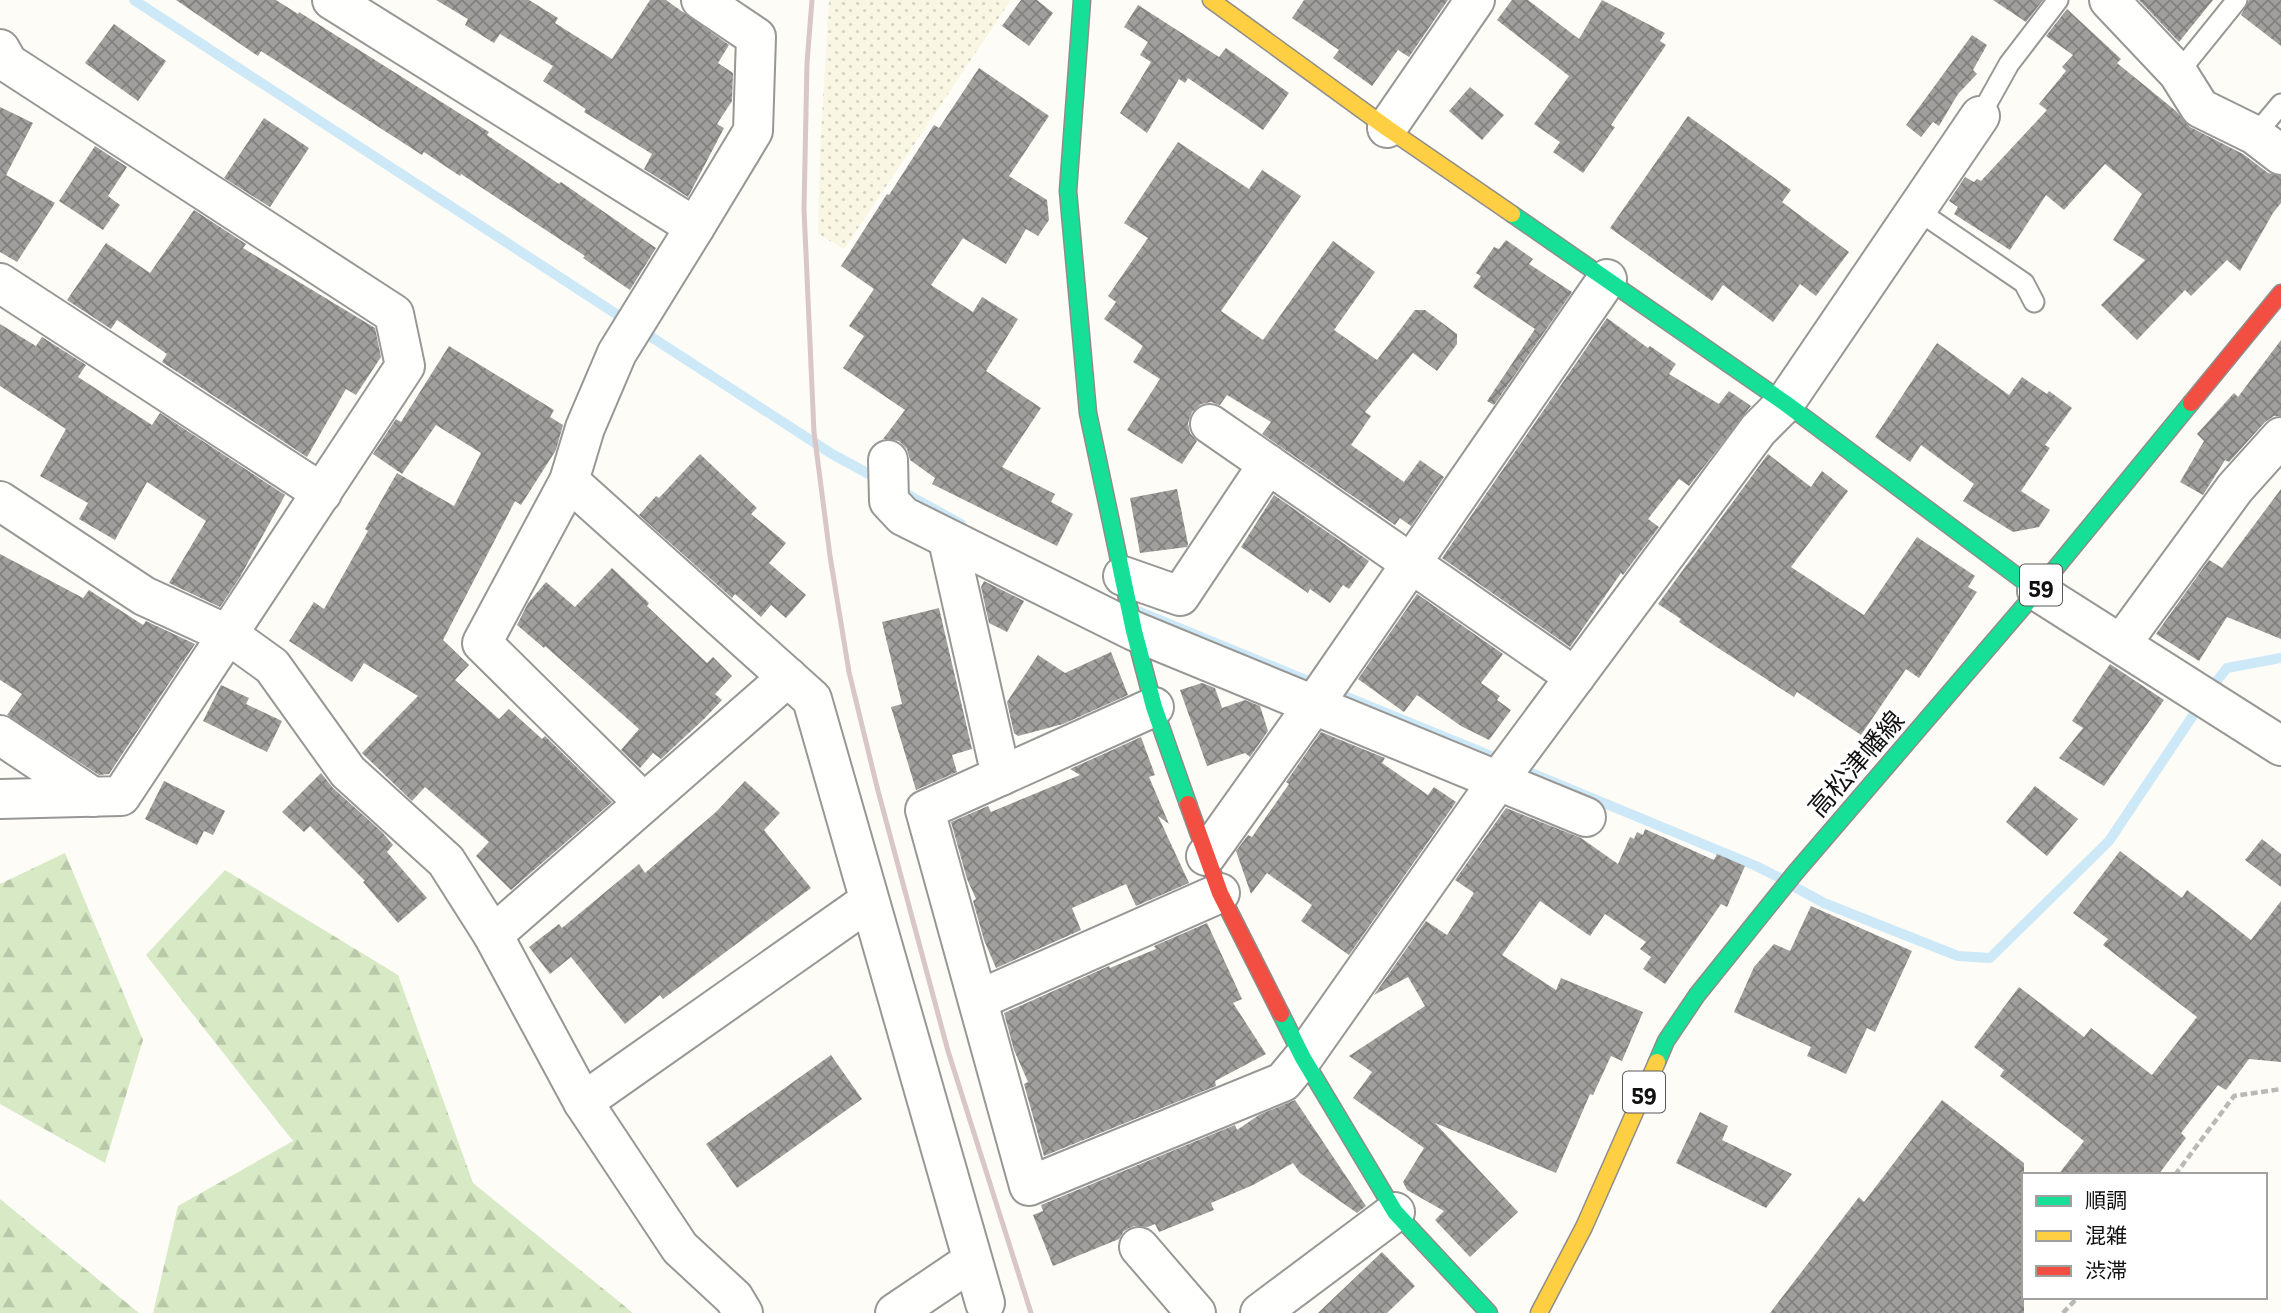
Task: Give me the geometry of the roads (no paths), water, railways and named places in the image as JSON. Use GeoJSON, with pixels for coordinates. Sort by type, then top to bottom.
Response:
{"type":"FeatureCollection","features":[{"type":"Feature","properties":{"kind":"street"},"geometry":{"type":"LineString","coordinates":[[332,0],[695,227]]}},
{"type":"Feature","properties":{"kind":"street"},"geometry":{"type":"LineString","coordinates":[[643,803],[482,643],[569,481],[585,428],[617,353],[753,131],[756,37],[701,0]]}},
{"type":"Feature","properties":{"kind":"street"},"geometry":{"type":"LineString","coordinates":[[1082,0],[1068,191],[1088,413],[1132,624],[1154,707],[1220,892],[1303,1058],[1395,1212],[1489,1313]]}},
{"type":"Feature","properties":{"kind":"street"},"geometry":{"type":"LineString","coordinates":[[1387,128],[1475,0]]}},
{"type":"Feature","properties":{"kind":"street"},"geometry":{"type":"LineString","coordinates":[[2109,0],[2178,72],[2200,108],[2268,145]]}},
{"type":"Feature","properties":{"kind":"street"},"geometry":{"type":"LineString","coordinates":[[1227,4],[1387,128],[1785,403],[2037,591],[2281,746]]}},
{"type":"Feature","properties":{"kind":"street"},"geometry":{"type":"LineString","coordinates":[[0,49],[8,63],[394,314],[405,366],[121,796],[0,799]]}},
{"type":"Feature","properties":{"kind":"street"},"geometry":{"type":"LineString","coordinates":[[1154,707],[925,810],[1029,1186],[1283,1082],[1303,1058],[1506,770],[1758,430],[1785,403],[1980,116]]}},
{"type":"Feature","properties":{"kind":"street"},"geometry":{"type":"LineString","coordinates":[[1206,856],[1607,279]]}},
{"type":"Feature","properties":{"kind":"street"},"geometry":{"type":"LineString","coordinates":[[0,283],[322,493]]}},
{"type":"Feature","properties":{"kind":"street","name":"高松津幡線"},"geometry":{"type":"LineString","coordinates":[[1539,1313],[1584,1227],[1666,1041],[1698,995],[1796,873],[2037,591],[2281,293]]}},
{"type":"Feature","properties":{"kind":"street"},"geometry":{"type":"LineString","coordinates":[[1210,424],[1575,677]]}},
{"type":"Feature","properties":{"kind":"street"},"geometry":{"type":"LineString","coordinates":[[2121,644],[2235,488],[2281,437]]}},
{"type":"Feature","properties":{"kind":"street"},"geometry":{"type":"LineString","coordinates":[[1124,582],[1180,596],[1268,464]]}},
{"type":"Feature","properties":{"kind":"street"},"geometry":{"type":"LineString","coordinates":[[889,476],[889,501],[903,516],[948,540],[1132,624],[1321,694],[1506,770],[1586,817]]}},
{"type":"Feature","properties":{"kind":"street"},"geometry":{"type":"LineString","coordinates":[[569,481],[812,699],[985,1303]]}},
{"type":"Feature","properties":{"kind":"street"},"geometry":{"type":"LineString","coordinates":[[0,500],[144,596],[229,635],[272,666],[348,772],[446,861],[493,935],[583,1102],[680,1248],[734,1298],[743,1313]]}},
{"type":"Feature","properties":{"kind":"street"},"geometry":{"type":"LineString","coordinates":[[948,540],[1001,776]]}},
{"type":"Feature","properties":{"kind":"street"},"geometry":{"type":"LineString","coordinates":[[493,935],[788,677]]}},
{"type":"Feature","properties":{"kind":"street"},"geometry":{"type":"LineString","coordinates":[[0,735],[93,797]]}},
{"type":"Feature","properties":{"kind":"street"},"geometry":{"type":"LineString","coordinates":[[978,1000],[1220,892]]}},
{"type":"Feature","properties":{"kind":"street"},"geometry":{"type":"LineString","coordinates":[[583,1102],[869,901]]}},
{"type":"Feature","properties":{"kind":"street"},"geometry":{"type":"LineString","coordinates":[[1260,1313],[1395,1212]]}},
{"type":"Feature","properties":{"kind":"street"},"geometry":{"type":"LineString","coordinates":[[1139,1247],[1196,1313]]}},
{"type":"Feature","properties":{"kind":"street"},"geometry":{"type":"LineString","coordinates":[[895,1313],[972,1261]]}},
{"type":"Feature","properties":{"kind":"lane"},"geometry":{"type":"LineString","coordinates":[[1980,116],[2009,64],[2057,0]]}},
{"type":"Feature","properties":{"kind":"lane"},"geometry":{"type":"LineString","coordinates":[[2178,72],[2237,0]]}},
{"type":"Feature","properties":{"kind":"lane"},"geometry":{"type":"LineString","coordinates":[[2268,145],[2281,104]]}},
{"type":"Feature","properties":{"kind":"lane"},"geometry":{"type":"LineString","coordinates":[[1916,209],[2024,283],[2034,302]]}},
{"type":"Feature","properties":{"kind":"waterway"},"geometry":{"type":"LineString","coordinates":[[134,0],[627,321]]}},
{"type":"Feature","properties":{"kind":"waterway"},"geometry":{"type":"LineString","coordinates":[[639,329],[832,454],[878,479]]}},
{"type":"Feature","properties":{"kind":"waterway"},"geometry":{"type":"LineString","coordinates":[[901,491],[961,524]]}},
{"type":"Feature","properties":{"kind":"waterway"},"geometry":{"type":"LineString","coordinates":[[1138,611],[1318,685]]}},
{"type":"Feature","properties":{"kind":"waterway"},"geometry":{"type":"LineString","coordinates":[[2215,683],[2227,668],[2281,658]]}},
{"type":"Feature","properties":{"kind":"waterway"},"geometry":{"type":"LineString","coordinates":[[1332,691],[1503,761]]}},
{"type":"Feature","properties":{"kind":"waterway"},"geometry":{"type":"LineString","coordinates":[[1793,886],[1824,903],[1958,956],[1990,958],[2109,841],[2196,711]]}},
{"type":"Feature","properties":{"kind":"waterway"},"geometry":{"type":"LineString","coordinates":[[1517,767],[1780,878]]}},
{"type":"Feature","properties":{"kind":"railway"},"geometry":{"type":"LineString","coordinates":[[812,0],[807,63],[804,209],[814,432],[849,672],[948,1051],[1031,1313]]}}]}
